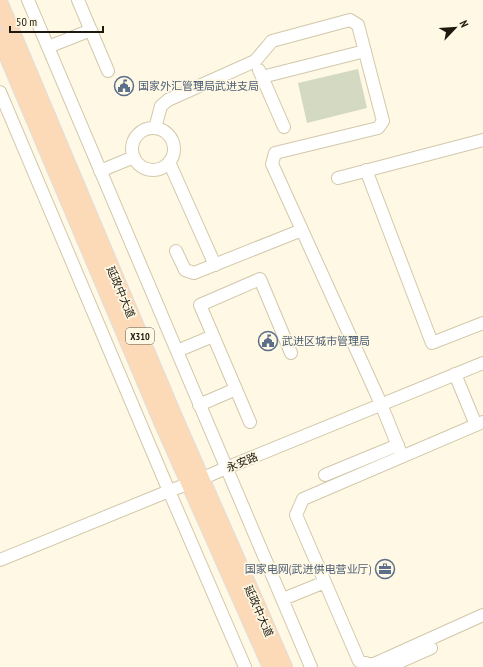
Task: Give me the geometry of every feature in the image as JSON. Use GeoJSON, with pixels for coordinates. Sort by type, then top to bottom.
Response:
{"type":"FeatureCollection","features":[{"type":"Feature","properties":{"kind":"main road","name":"延政中大道"},"geometry":{"type":"LineString","coordinates":[[0,4],[271,667]]}},
{"type":"Feature","properties":{"kind":"main road","name":"延政中大道"},"geometry":{"type":"LineString","coordinates":[[0,38],[163,424],[195,481],[284,667]]}},
{"type":"Feature","properties":{"kind":"street"},"geometry":{"type":"LineString","coordinates":[[28,0],[311,667]]}},
{"type":"Feature","properties":{"kind":"street"},"geometry":{"type":"LineString","coordinates":[[78,0],[108,72]]}},
{"type":"Feature","properties":{"kind":"street"},"geometry":{"type":"LineString","coordinates":[[155,128],[161,106],[168,100],[255,61],[272,41],[350,20],[358,25],[383,121],[378,128],[275,153],[272,164],[381,404],[400,450]]}},
{"type":"Feature","properties":{"kind":"street"},"geometry":{"type":"LineString","coordinates":[[48,47],[91,30]]}},
{"type":"Feature","properties":{"kind":"street"},"geometry":{"type":"LineString","coordinates":[[262,77],[365,51]]}},
{"type":"Feature","properties":{"kind":"street"},"geometry":{"type":"LineString","coordinates":[[255,61],[284,127]]}},
{"type":"Feature","properties":{"kind":"street"},"geometry":{"type":"LineString","coordinates":[[0,92],[245,667]]}},
{"type":"Feature","properties":{"kind":"street"},"geometry":{"type":"LineString","coordinates":[[155,128],[168,134],[172,140],[174,153],[169,162],[161,168],[155,170],[142,167],[134,157],[132,150],[133,142],[136,136],[142,131],[155,128]]}},
{"type":"Feature","properties":{"kind":"street"},"geometry":{"type":"LineString","coordinates":[[338,178],[483,140]]}},
{"type":"Feature","properties":{"kind":"street"},"geometry":{"type":"LineString","coordinates":[[100,171],[134,157]]}},
{"type":"Feature","properties":{"kind":"street"},"geometry":{"type":"LineString","coordinates":[[169,162],[215,265]]}},
{"type":"Feature","properties":{"kind":"street"},"geometry":{"type":"LineString","coordinates":[[366,170],[432,343],[483,323]]}},
{"type":"Feature","properties":{"kind":"street"},"geometry":{"type":"LineString","coordinates":[[176,251],[185,270],[194,274],[302,230]]}},
{"type":"Feature","properties":{"kind":"street"},"geometry":{"type":"LineString","coordinates":[[250,422],[200,305],[260,279],[291,353]]}},
{"type":"Feature","properties":{"kind":"street"},"geometry":{"type":"LineString","coordinates":[[177,351],[213,336]]}},
{"type":"Feature","properties":{"kind":"street","name":"永安路"},"geometry":{"type":"LineString","coordinates":[[0,560],[483,363]]}},
{"type":"Feature","properties":{"kind":"street"},"geometry":{"type":"LineString","coordinates":[[326,475],[479,423],[455,374]]}},
{"type":"Feature","properties":{"kind":"street"},"geometry":{"type":"LineString","coordinates":[[199,404],[236,389]]}},
{"type":"Feature","properties":{"kind":"street"},"geometry":{"type":"LineString","coordinates":[[400,450],[303,499],[296,515],[362,664],[372,665],[483,615]]}},
{"type":"Feature","properties":{"kind":"street"},"geometry":{"type":"LineString","coordinates":[[282,600],[325,582]]}},
{"type":"Feature","properties":{"kind":"street"},"geometry":{"type":"LineString","coordinates":[[388,667],[431,648]]}},
{"type":"Feature","properties":{"kind":"green space"},"geometry":{"type":"Polygon","coordinates":[[[358,69],[367,108],[307,123],[298,83],[358,69]]]}},
{"type":"Feature","properties":{"kind":"place","name":"国家外汇管理局武进支局"},"geometry":{"type":"Point","coordinates":[124,86]}},
{"type":"Feature","properties":{"kind":"place","name":"武进区城市管理局"},"geometry":{"type":"Point","coordinates":[268,341]}},
{"type":"Feature","properties":{"kind":"place","name":"国家电网(武进供电营业厅)"},"geometry":{"type":"Point","coordinates":[385,569]}}]}
